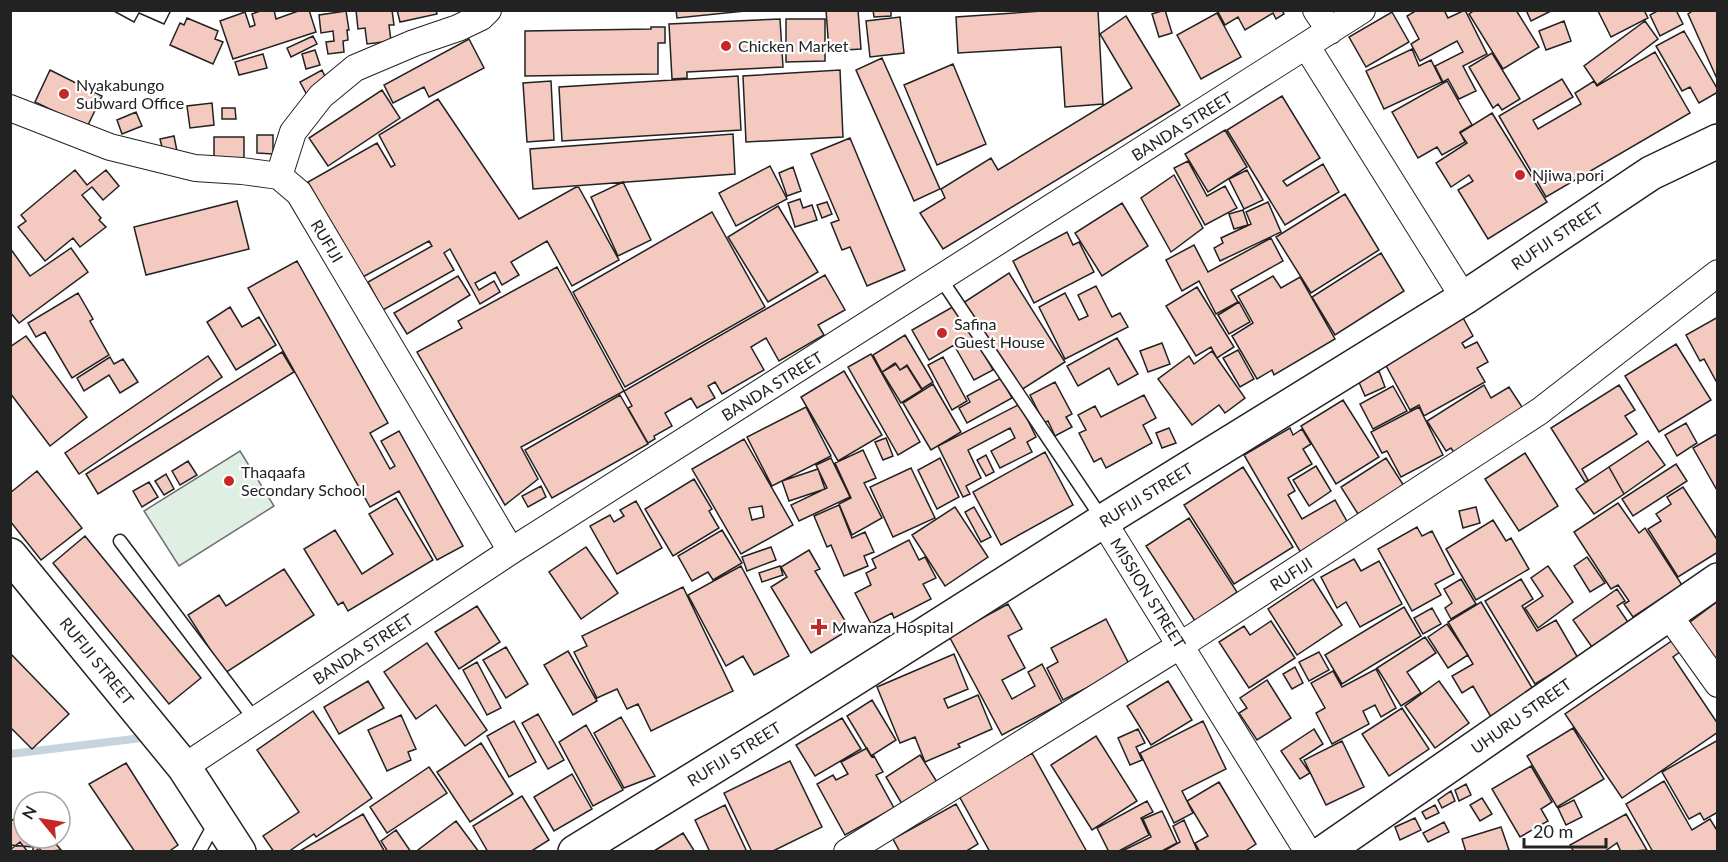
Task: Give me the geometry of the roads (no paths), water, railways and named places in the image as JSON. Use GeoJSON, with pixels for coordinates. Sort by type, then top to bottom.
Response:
{"type":"FeatureCollection","features":[{"type":"Feature","properties":{"kind":"street"},"geometry":{"type":"LineString","coordinates":[[10,108],[110,147],[195,168],[279,176],[293,132],[321,96],[355,68],[414,43],[458,28],[482,17],[488,10]]}},
{"type":"Feature","properties":{"kind":"street","name":"BANDA STREET"},"geometry":{"type":"LineString","coordinates":[[184,767],[511,551],[1308,47],[1323,21],[1362,10]]}},
{"type":"Feature","properties":{"kind":"street"},"geometry":{"type":"LineString","coordinates":[[1308,47],[1464,298]]}},
{"type":"Feature","properties":{"kind":"street","name":"RUFIJI STREET"},"geometry":{"type":"LineString","coordinates":[[575,852],[1464,298],[1651,173],[1718,141]]}},
{"type":"Feature","properties":{"kind":"street","name":"RUFIJI"},"geometry":{"type":"LineString","coordinates":[[279,176],[299,193],[511,551]]}},
{"type":"Feature","properties":{"kind":"street","name":"RUFIJI"},"geometry":{"type":"LineString","coordinates":[[847,852],[1181,645],[1540,411],[1718,273]]}},
{"type":"Feature","properties":{"kind":"street","name":"MISSION STREET"},"geometry":{"type":"LineString","coordinates":[[1103,521],[1308,852]]}},
{"type":"Feature","properties":{"kind":"street","name":"RUFIJI STREET"},"geometry":{"type":"LineString","coordinates":[[10,555],[184,767],[239,852]]}},
{"type":"Feature","properties":{"kind":"street","name":"UHURU STREET"},"geometry":{"type":"LineString","coordinates":[[1324,852],[1718,580]]}},
{"type":"Feature","properties":{"kind":"street"},"geometry":{"type":"LineString","coordinates":[[1668,614],[1718,684]]}},
{"type":"Feature","properties":{"kind":"lane","name":"MISSION STREET"},"geometry":{"type":"LineString","coordinates":[[941,279],[1103,521]]}},
{"type":"Feature","properties":{"kind":"lane"},"geometry":{"type":"LineString","coordinates":[[120,541],[255,720]]}},
{"type":"Feature","properties":{"kind":"lane"},"geometry":{"type":"LineString","coordinates":[[199,852],[218,818]]}},
{"type":"Feature","properties":{"kind":"waterway"},"geometry":{"type":"LineString","coordinates":[[10,754],[150,737]]}},
{"type":"Feature","properties":{"kind":"place","name":"Chicken Market"},"geometry":{"type":"Point","coordinates":[726,46]}},
{"type":"Feature","properties":{"kind":"place","name":"Nyakabungo Subward Office"},"geometry":{"type":"Point","coordinates":[64,94]}},
{"type":"Feature","properties":{"kind":"place","name":"Njiwa pori"},"geometry":{"type":"Point","coordinates":[1520,175]}},
{"type":"Feature","properties":{"kind":"place","name":"Safina Guest House"},"geometry":{"type":"Point","coordinates":[942,333]}},
{"type":"Feature","properties":{"kind":"place","name":"Thaqaafa Secondary School"},"geometry":{"type":"Point","coordinates":[229,481]}},
{"type":"Feature","properties":{"kind":"place","name":"Mwanza Hospital"},"geometry":{"type":"Point","coordinates":[819,627]}}]}
